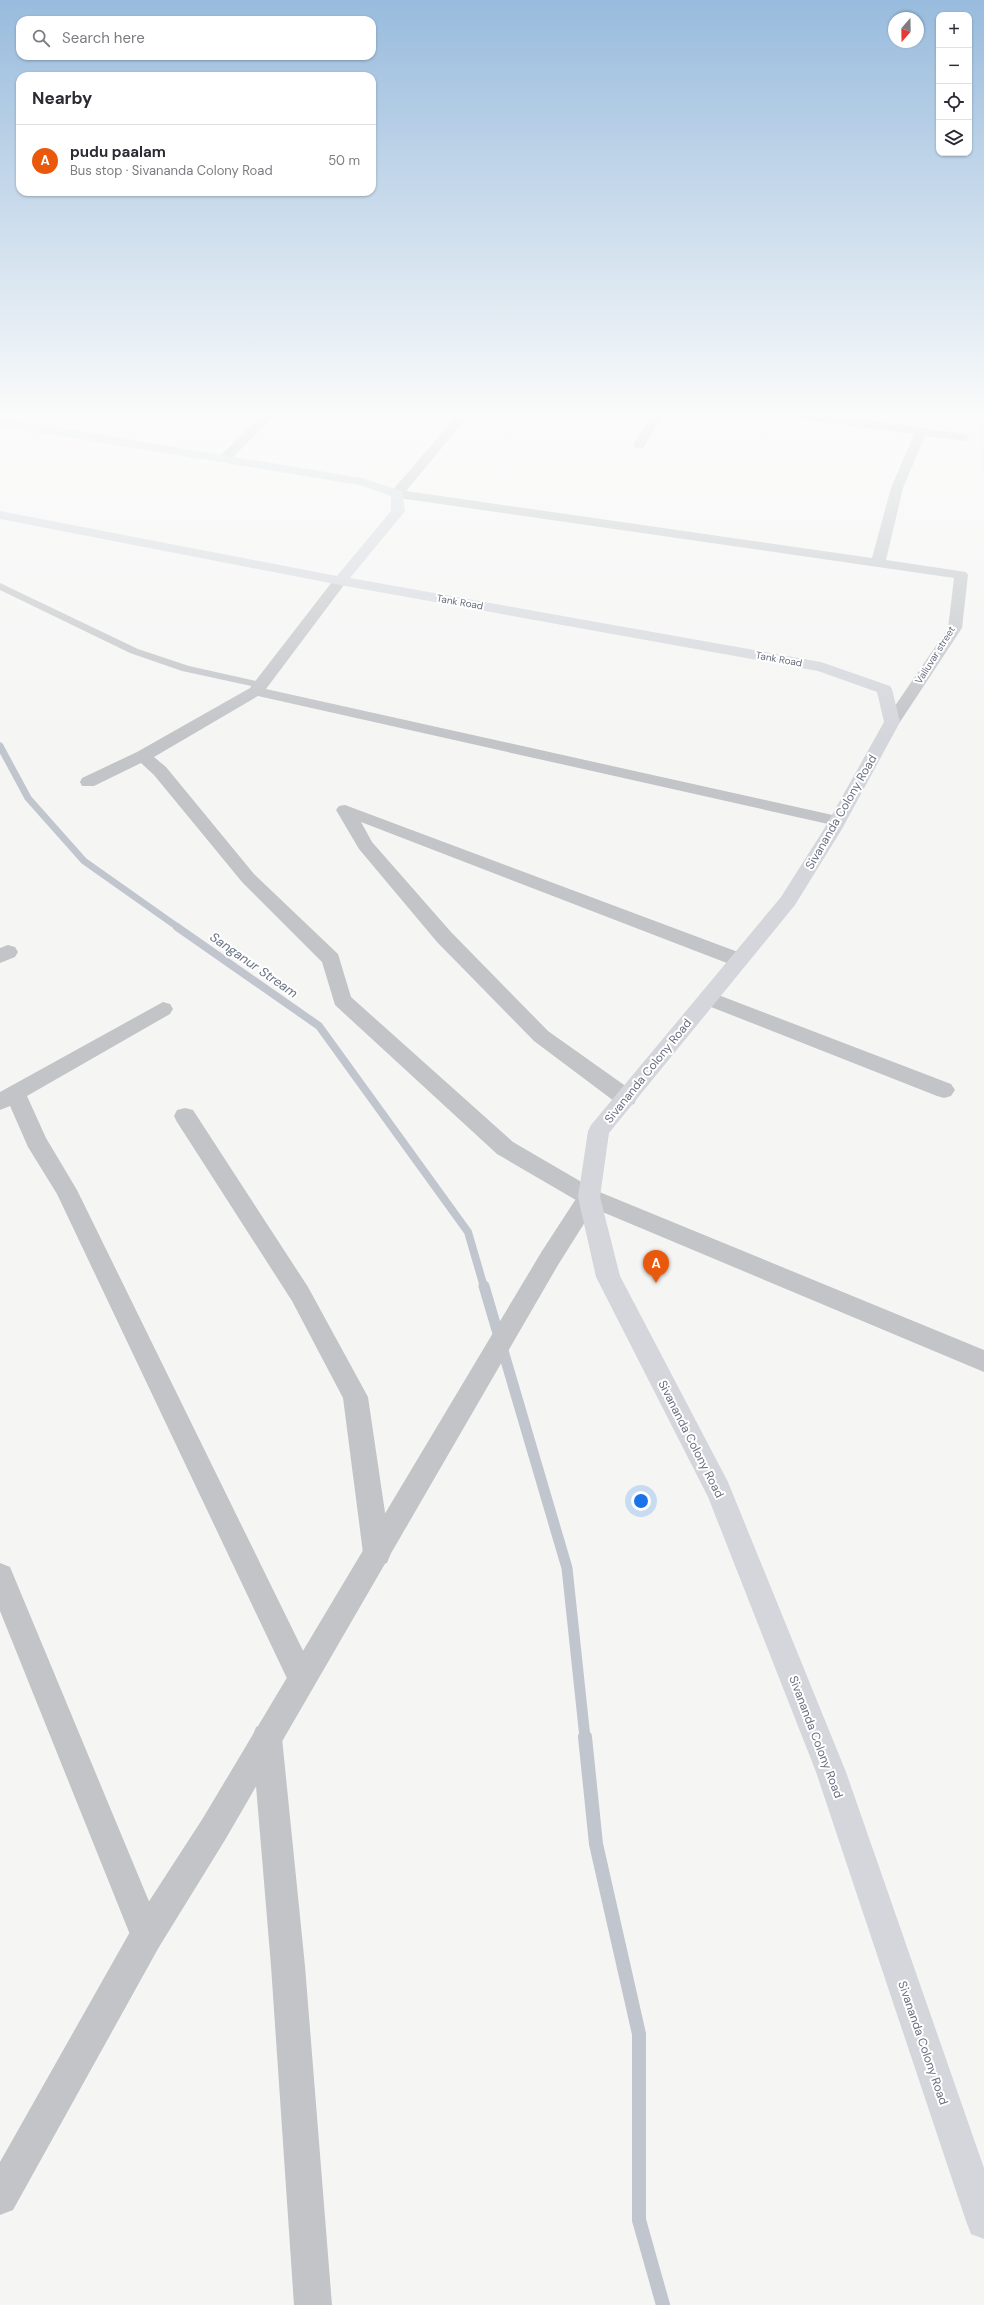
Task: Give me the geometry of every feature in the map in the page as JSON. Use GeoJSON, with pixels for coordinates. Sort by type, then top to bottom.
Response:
{"type":"FeatureCollection","features":[{"type":"Feature","properties":{"kind":"main road","name":"Tank Road"},"geometry":{"type":"LineString","coordinates":[[39,523],[340,581],[821,666],[884,689],[892,722]]}},
{"type":"Feature","properties":{"kind":"main road"},"geometry":{"type":"LineString","coordinates":[[340,581],[388,523]]}},
{"type":"Feature","properties":{"kind":"main road","name":"Sivananda Colony Road"},"geometry":{"type":"LineString","coordinates":[[892,722],[837,821],[788,902],[599,1131],[590,1197],[608,1277],[719,1491],[831,1772],[984,2221]]}},
{"type":"Feature","properties":{"kind":"street","name":"Valluvar street"},"geometry":{"type":"LineString","coordinates":[[596,523],[961,575],[955,628],[892,722]]}},
{"type":"Feature","properties":{"kind":"street"},"geometry":{"type":"LineString","coordinates":[[878,563],[889,523]]}},
{"type":"Feature","properties":{"kind":"street"},"geometry":{"type":"LineString","coordinates":[[88,782],[143,756],[258,688],[340,581]]}},
{"type":"Feature","properties":{"kind":"street"},"geometry":{"type":"LineString","coordinates":[[258,688],[837,821]]}},
{"type":"Feature","properties":{"kind":"street"},"geometry":{"type":"LineString","coordinates":[[143,756],[165,777],[248,878],[331,958],[342,1000],[505,1148],[590,1197],[984,1361]]}},
{"type":"Feature","properties":{"kind":"street"},"geometry":{"type":"LineString","coordinates":[[626,1098],[541,1036],[444,937],[365,845],[345,810],[739,960]]}},
{"type":"Feature","properties":{"kind":"street"},"geometry":{"type":"LineString","coordinates":[[708,998],[944,1090]]}},
{"type":"Feature","properties":{"kind":"street"},"geometry":{"type":"LineString","coordinates":[[163,1009],[8,1097],[66,1190],[302,1679]]}},
{"type":"Feature","properties":{"kind":"street"},"geometry":{"type":"LineString","coordinates":[[184,1116],[300,1294],[355,1397],[377,1553]]}},
{"type":"Feature","properties":{"kind":"street"},"geometry":{"type":"LineString","coordinates":[[0,2198],[147,1935],[214,1829],[514,1318],[590,1197]]}},
{"type":"Feature","properties":{"kind":"street"},"geometry":{"type":"LineString","coordinates":[[0,1578],[147,1935]]}},
{"type":"Feature","properties":{"kind":"street"},"geometry":{"type":"LineString","coordinates":[[267,1738],[288,1966],[313,2305]]}},
{"type":"Feature","properties":{"kind":"lane"},"geometry":{"type":"LineString","coordinates":[[0,586],[134,651],[186,669],[258,688]]}},
{"type":"Feature","properties":{"kind":"waterway","name":"Sanganur Stream"},"geometry":{"type":"LineString","coordinates":[[0,746],[28,798],[84,861],[179,928]]}},
{"type":"Feature","properties":{"kind":"waterway","name":"Sanganur Stream"},"geometry":{"type":"LineString","coordinates":[[177,927],[319,1026],[468,1232],[484,1287]]}},
{"type":"Feature","properties":{"kind":"waterway"},"geometry":{"type":"LineString","coordinates":[[484,1286],[567,1568],[585,1738]]}},
{"type":"Feature","properties":{"kind":"waterway"},"geometry":{"type":"LineString","coordinates":[[585,1737],[596,1844],[639,2034],[639,2220],[663,2305]]}},
{"type":"Feature","properties":{"kind":"place","name":"pudu paalam"},"geometry":{"type":"Point","coordinates":[656,1283]}}]}
